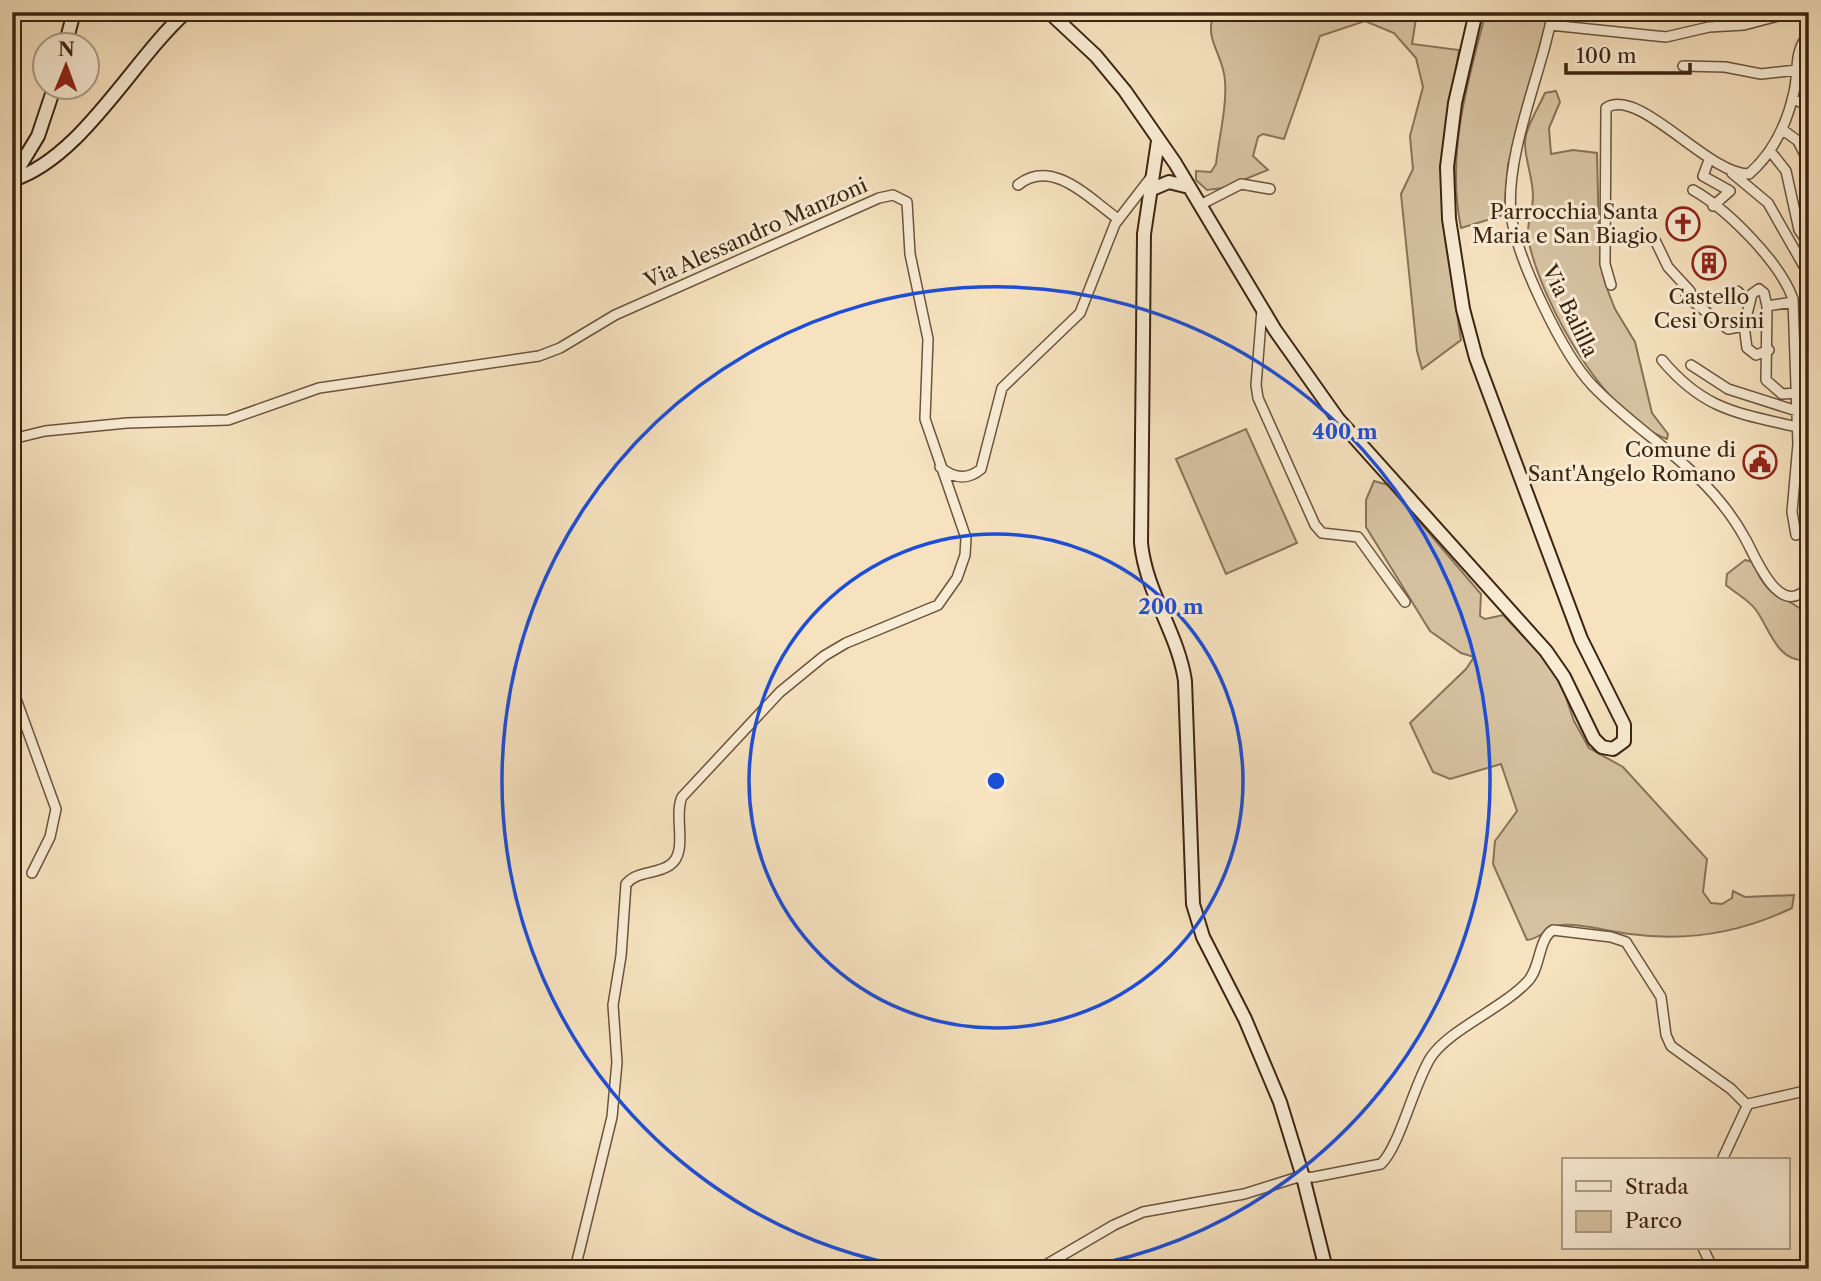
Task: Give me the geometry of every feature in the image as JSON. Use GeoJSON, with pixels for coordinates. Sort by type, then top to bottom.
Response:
{"type":"FeatureCollection","features":[{"type":"Feature","properties":{"kind":"street"},"geometry":{"type":"LineString","coordinates":[[69,32],[74,12]]}},
{"type":"Feature","properties":{"kind":"street"},"geometry":{"type":"LineString","coordinates":[[12,179],[37,169],[56,154],[118,92],[186,12]]}},
{"type":"Feature","properties":{"kind":"street"},"geometry":{"type":"LineString","coordinates":[[1049,12],[1111,72],[1157,141],[1180,170],[1306,376],[1354,439],[1555,663],[1597,744],[1607,749],[1620,746],[1625,737],[1624,725],[1581,639],[1476,358],[1463,310],[1449,219],[1447,167],[1457,93],[1476,12]]}},
{"type":"Feature","properties":{"kind":"street"},"geometry":{"type":"LineString","coordinates":[[1555,12],[1550,25],[1669,37],[1709,27],[1744,25],[1793,12]]}},
{"type":"Feature","properties":{"kind":"street","name":"Via Balilla"},"geometry":{"type":"LineString","coordinates":[[1550,25],[1523,131],[1510,202],[1516,237],[1560,337],[1576,366],[1594,388],[1685,466],[1722,503],[1772,585],[1790,595],[1802,593],[1809,586]]}},
{"type":"Feature","properties":{"kind":"street"},"geometry":{"type":"LineString","coordinates":[[1731,172],[1749,174],[1771,152],[1783,130],[1792,99],[1800,46],[1809,34]]}},
{"type":"Feature","properties":{"kind":"street"},"geometry":{"type":"LineString","coordinates":[[1683,66],[1725,67],[1761,74],[1797,70]]}},
{"type":"Feature","properties":{"kind":"street"},"geometry":{"type":"LineString","coordinates":[[1792,99],[1809,105]]}},
{"type":"Feature","properties":{"kind":"street"},"geometry":{"type":"LineString","coordinates":[[12,179],[38,136],[49,102]]}},
{"type":"Feature","properties":{"kind":"street"},"geometry":{"type":"LineString","coordinates":[[1611,285],[1605,264],[1606,108],[1615,104],[1644,113],[1677,133],[1709,160],[1731,172],[1768,202],[1809,275]]}},
{"type":"Feature","properties":{"kind":"street"},"geometry":{"type":"LineString","coordinates":[[1783,130],[1798,141],[1809,163]]}},
{"type":"Feature","properties":{"kind":"street"},"geometry":{"type":"LineString","coordinates":[[1157,141],[1144,234],[1141,543],[1149,583],[1184,674],[1194,910],[1206,945],[1245,1019],[1275,1088],[1303,1177],[1326,1269]]}},
{"type":"Feature","properties":{"kind":"street"},"geometry":{"type":"LineString","coordinates":[[1771,152],[1786,171],[1799,230],[1809,244]]}},
{"type":"Feature","properties":{"kind":"street"},"geometry":{"type":"LineString","coordinates":[[1709,160],[1703,176],[1730,191],[1713,206]]}},
{"type":"Feature","properties":{"kind":"street"},"geometry":{"type":"LineString","coordinates":[[940,467],[961,477],[970,476],[981,469],[992,436],[1002,388],[1082,310],[1118,219],[1155,170],[1168,163],[1180,170]]}},
{"type":"Feature","properties":{"kind":"street"},"geometry":{"type":"LineString","coordinates":[[1155,170],[1189,187]]}},
{"type":"Feature","properties":{"kind":"street"},"geometry":{"type":"LineString","coordinates":[[1018,185],[1036,175],[1053,175],[1118,219]]}},
{"type":"Feature","properties":{"kind":"street"},"geometry":{"type":"LineString","coordinates":[[1150,190],[1170,182],[1189,187]]}},
{"type":"Feature","properties":{"kind":"street"},"geometry":{"type":"LineString","coordinates":[[1200,205],[1241,184],[1270,189]]}},
{"type":"Feature","properties":{"kind":"street"},"geometry":{"type":"LineString","coordinates":[[1693,190],[1768,255],[1788,285],[1793,302],[1797,393],[1798,452],[1792,512],[1796,535]]}},
{"type":"Feature","properties":{"kind":"street","name":"Via Alessandro Manzoni"},"geometry":{"type":"LineString","coordinates":[[12,439],[70,428],[234,419],[319,388],[539,356],[560,348],[615,315],[878,198],[893,195],[904,200],[909,208],[910,254],[928,340],[925,414],[940,467],[966,538],[963,561],[946,597],[928,611],[837,648],[785,688],[682,797],[678,810],[678,850],[675,860],[667,867],[634,877],[624,887],[622,948],[613,1005],[617,1062],[612,1117],[575,1269]]}},
{"type":"Feature","properties":{"kind":"street"},"geometry":{"type":"LineString","coordinates":[[1653,236],[1668,268],[1690,291],[1686,296],[1728,329],[1744,326]]}},
{"type":"Feature","properties":{"kind":"street"},"geometry":{"type":"LineString","coordinates":[[1769,350],[1756,355],[1747,348],[1744,326],[1752,294],[1759,289],[1764,293],[1767,306],[1769,350],[1766,380],[1782,394],[1797,393]]}},
{"type":"Feature","properties":{"kind":"street"},"geometry":{"type":"LineString","coordinates":[[1737,291],[1750,303]]}},
{"type":"Feature","properties":{"kind":"street"},"geometry":{"type":"LineString","coordinates":[[1767,306],[1793,302]]}},
{"type":"Feature","properties":{"kind":"street"},"geometry":{"type":"LineString","coordinates":[[1263,307],[1256,385],[1258,398],[1315,525],[1322,533],[1358,537],[1405,602]]}},
{"type":"Feature","properties":{"kind":"street"},"geometry":{"type":"LineString","coordinates":[[1662,360],[1682,384],[1703,400],[1741,414],[1797,427]]}},
{"type":"Feature","properties":{"kind":"street"},"geometry":{"type":"LineString","coordinates":[[1691,365],[1733,391],[1797,411]]}},
{"type":"Feature","properties":{"kind":"street"},"geometry":{"type":"LineString","coordinates":[[1798,452],[1809,441]]}},
{"type":"Feature","properties":{"kind":"street"},"geometry":{"type":"LineString","coordinates":[[1796,469],[1809,476]]}},
{"type":"Feature","properties":{"kind":"street"},"geometry":{"type":"LineString","coordinates":[[12,688],[56,805],[52,831],[32,873]]}},
{"type":"Feature","properties":{"kind":"street"},"geometry":{"type":"LineString","coordinates":[[1039,1269],[1136,1214],[1251,1193],[1303,1177],[1382,1163],[1433,1055],[1528,981],[1537,967],[1547,935],[1553,930],[1611,937],[1626,942],[1661,997],[1670,1044],[1731,1089],[1747,1105]]}},
{"type":"Feature","properties":{"kind":"street"},"geometry":{"type":"LineString","coordinates":[[1723,1158],[1747,1105],[1756,1100],[1809,1090]]}},
{"type":"Feature","properties":{"kind":"street"},"geometry":{"type":"LineString","coordinates":[[1704,1250],[1713,1269]]}},
{"type":"Feature","properties":{"kind":"green space"},"geometry":{"type":"Polygon","coordinates":[[[1215,12],[1417,12],[1412,44],[1459,50],[1445,141],[1445,235],[1461,340],[1422,369],[1417,351],[1401,194],[1413,169],[1410,136],[1423,87],[1416,58],[1394,33],[1365,21],[1320,36],[1284,139],[1263,134],[1258,137],[1253,156],[1268,170],[1223,188],[1207,190],[1196,180],[1196,171],[1211,172],[1216,164],[1225,101],[1224,72],[1211,30],[1215,12]]]}},
{"type":"Feature","properties":{"kind":"green space"},"geometry":{"type":"Polygon","coordinates":[[[1486,12],[1549,12],[1508,165],[1504,215],[1461,228],[1457,201],[1457,146],[1466,92],[1486,12]]]}},
{"type":"Feature","properties":{"kind":"green space"},"geometry":{"type":"Polygon","coordinates":[[[1809,37],[1809,104],[1795,98],[1801,50],[1809,37]]]}},
{"type":"Feature","properties":{"kind":"green space"},"geometry":{"type":"Polygon","coordinates":[[[1556,91],[1560,102],[1549,128],[1551,154],[1573,150],[1597,153],[1599,238],[1608,291],[1615,309],[1635,342],[1652,413],[1668,434],[1667,439],[1644,427],[1621,408],[1600,384],[1562,326],[1536,268],[1528,237],[1533,196],[1525,149],[1526,137],[1545,93],[1556,91]]]}},
{"type":"Feature","properties":{"kind":"green space"},"geometry":{"type":"Polygon","coordinates":[[[1246,429],[1297,543],[1226,574],[1176,459],[1246,429]]]}},
{"type":"Feature","properties":{"kind":"green space"},"geometry":{"type":"Polygon","coordinates":[[[1374,481],[1388,485],[1481,594],[1480,616],[1485,619],[1503,615],[1557,671],[1574,721],[1589,748],[1623,767],[1707,859],[1703,892],[1711,903],[1722,904],[1732,898],[1733,891],[1745,897],[1794,895],[1792,908],[1753,924],[1693,936],[1651,936],[1569,925],[1557,926],[1527,940],[1493,864],[1495,841],[1517,811],[1501,764],[1450,779],[1433,772],[1410,723],[1466,669],[1474,657],[1461,653],[1430,631],[1366,527],[1366,500],[1374,481]]]}},
{"type":"Feature","properties":{"kind":"green space"},"geometry":{"type":"Polygon","coordinates":[[[1745,560],[1753,562],[1771,591],[1809,616],[1807,660],[1788,656],[1781,651],[1753,606],[1726,585],[1727,574],[1745,560]]]}},
{"type":"Feature","properties":{"kind":"place","name":"Parrocchia Santa Maria e San Biagio"},"geometry":{"type":"Point","coordinates":[1683,224]}},
{"type":"Feature","properties":{"kind":"place","name":"Castello Cesi Orsini"},"geometry":{"type":"Point","coordinates":[1709,263]}},
{"type":"Feature","properties":{"kind":"place","name":"Comune di Sant'Angelo Romano"},"geometry":{"type":"Point","coordinates":[1760,462]}}]}
